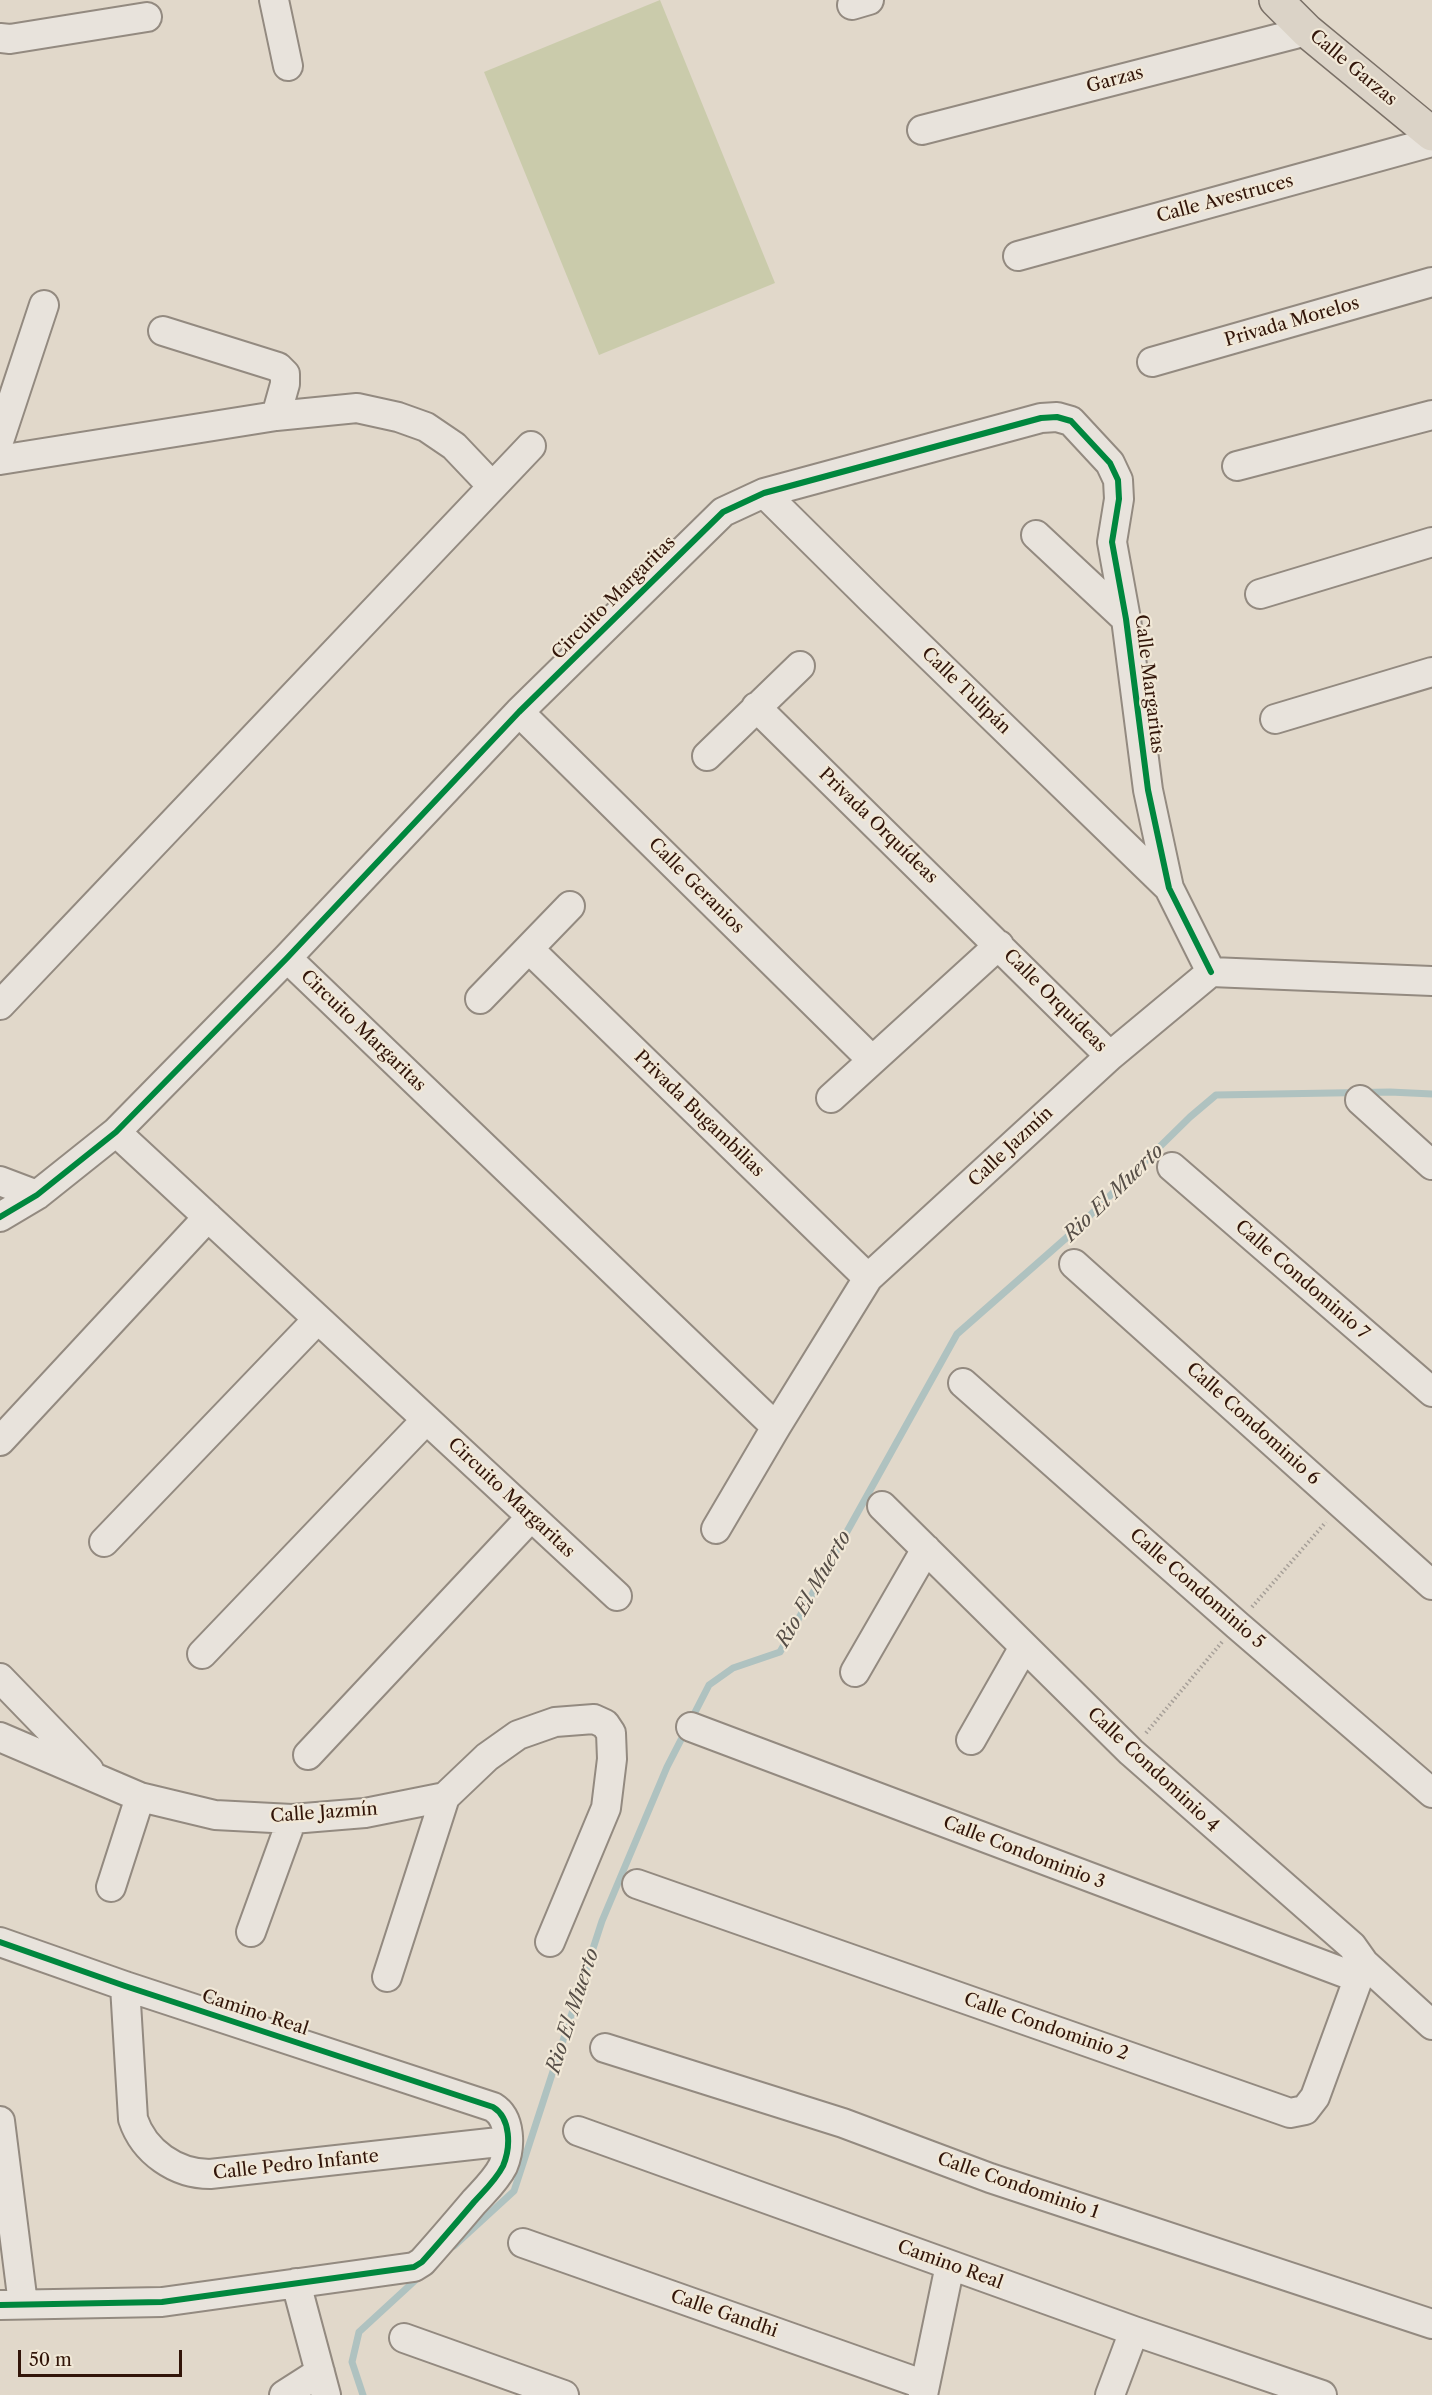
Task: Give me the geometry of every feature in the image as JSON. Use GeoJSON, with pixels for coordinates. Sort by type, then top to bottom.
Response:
{"type":"FeatureCollection","features":[{"type":"Feature","properties":{"kind":"main road","name":"Calle Garzas"},"geometry":{"type":"LineString","coordinates":[[1276,0],[1307,31],[1432,134]]}},
{"type":"Feature","properties":{"kind":"street"},"geometry":{"type":"LineString","coordinates":[[274,0],[288,66]]}},
{"type":"Feature","properties":{"kind":"street"},"geometry":{"type":"LineString","coordinates":[[0,38],[10,39],[147,17]]}},
{"type":"Feature","properties":{"kind":"street","name":"Garzas"},"geometry":{"type":"LineString","coordinates":[[922,130],[1307,31]]}},
{"type":"Feature","properties":{"kind":"street","name":"Calle Avestruces"},"geometry":{"type":"LineString","coordinates":[[1018,255],[1432,142]]}},
{"type":"Feature","properties":{"kind":"street","name":"Privada Morelos"},"geometry":{"type":"LineString","coordinates":[[1152,362],[1432,282]]}},
{"type":"Feature","properties":{"kind":"street"},"geometry":{"type":"LineString","coordinates":[[0,438],[44,305]]}},
{"type":"Feature","properties":{"kind":"street"},"geometry":{"type":"LineString","coordinates":[[163,331],[278,367],[285,374],[285,384],[276,416]]}},
{"type":"Feature","properties":{"kind":"street"},"geometry":{"type":"LineString","coordinates":[[0,460],[276,416],[357,408],[398,417],[426,427],[454,446],[492,486]]}},
{"type":"Feature","properties":{"kind":"street"},"geometry":{"type":"LineString","coordinates":[[1237,466],[1432,415]]}},
{"type":"Feature","properties":{"kind":"street","name":"Circuito Margaritas"},"geometry":{"type":"LineString","coordinates":[[776,1427],[287,958],[519,712],[723,512],[764,493],[1041,418],[1057,417]]}},
{"type":"Feature","properties":{"kind":"street","name":"Calle Margaritas"},"geometry":{"type":"LineString","coordinates":[[1057,417],[1071,421],[1110,463],[1118,480],[1119,499],[1112,542],[1126,619],[1148,790],[1169,888],[1211,972]]}},
{"type":"Feature","properties":{"kind":"street"},"geometry":{"type":"LineString","coordinates":[[0,1005],[531,446]]}},
{"type":"Feature","properties":{"kind":"street","name":"Calle Tulipán"},"geometry":{"type":"LineString","coordinates":[[764,493],[880,609],[1169,888]]}},
{"type":"Feature","properties":{"kind":"street"},"geometry":{"type":"LineString","coordinates":[[1036,535],[1126,619]]}},
{"type":"Feature","properties":{"kind":"street"},"geometry":{"type":"LineString","coordinates":[[1260,594],[1432,542]]}},
{"type":"Feature","properties":{"kind":"street"},"geometry":{"type":"LineString","coordinates":[[707,756],[800,666]]}},
{"type":"Feature","properties":{"kind":"street"},"geometry":{"type":"LineString","coordinates":[[1275,719],[1432,672]]}},
{"type":"Feature","properties":{"kind":"street","name":"Privada Orquídeas"},"geometry":{"type":"LineString","coordinates":[[756,707],[999,945]]}},
{"type":"Feature","properties":{"kind":"street","name":"Calle Geranios"},"geometry":{"type":"LineString","coordinates":[[519,712],[872,1060]]}},
{"type":"Feature","properties":{"kind":"street"},"geometry":{"type":"LineString","coordinates":[[480,999],[570,906]]}},
{"type":"Feature","properties":{"kind":"street"},"geometry":{"type":"LineString","coordinates":[[831,1098],[999,945]]}},
{"type":"Feature","properties":{"kind":"street","name":"Calle Orquídeas"},"geometry":{"type":"LineString","coordinates":[[999,945],[1110,1056]]}},
{"type":"Feature","properties":{"kind":"street","name":"Privada Bugambilias"},"geometry":{"type":"LineString","coordinates":[[529,949],[868,1278]]}},
{"type":"Feature","properties":{"kind":"street"},"geometry":{"type":"LineString","coordinates":[[0,1217],[37,1195],[116,1132],[287,958]]}},
{"type":"Feature","properties":{"kind":"street"},"geometry":{"type":"LineString","coordinates":[[1211,972],[1432,981]]}},
{"type":"Feature","properties":{"kind":"street","name":"Calle Jazmín"},"geometry":{"type":"LineString","coordinates":[[717,1529],[776,1427],[868,1278],[1110,1056],[1211,972]]}},
{"type":"Feature","properties":{"kind":"street"},"geometry":{"type":"LineString","coordinates":[[1360,1100],[1432,1165]]}},
{"type":"Feature","properties":{"kind":"street","name":"Circuito Margaritas"},"geometry":{"type":"LineString","coordinates":[[116,1132],[617,1596]]}},
{"type":"Feature","properties":{"kind":"street","name":"Calle Condominio 7"},"geometry":{"type":"LineString","coordinates":[[1172,1167],[1432,1392]]}},
{"type":"Feature","properties":{"kind":"street"},"geometry":{"type":"LineString","coordinates":[[0,1181],[37,1195]]}},
{"type":"Feature","properties":{"kind":"street"},"geometry":{"type":"LineString","coordinates":[[0,1442],[207,1217]]}},
{"type":"Feature","properties":{"kind":"street","name":"Calle Condominio 6"},"geometry":{"type":"LineString","coordinates":[[1074,1264],[1432,1585]]}},
{"type":"Feature","properties":{"kind":"street"},"geometry":{"type":"LineString","coordinates":[[104,1542],[318,1319]]}},
{"type":"Feature","properties":{"kind":"street","name":"Calle Condominio 5"},"geometry":{"type":"LineString","coordinates":[[963,1383],[1237,1625],[1432,1792]]}},
{"type":"Feature","properties":{"kind":"street"},"geometry":{"type":"LineString","coordinates":[[202,1654],[426,1420]]}},
{"type":"Feature","properties":{"kind":"street","name":"Calle Condominio 4"},"geometry":{"type":"LineString","coordinates":[[882,1506],[1131,1752],[1352,1946],[1361,1970],[1432,2025]]}},
{"type":"Feature","properties":{"kind":"street"},"geometry":{"type":"LineString","coordinates":[[308,1755],[531,1517]]}},
{"type":"Feature","properties":{"kind":"street"},"geometry":{"type":"LineString","coordinates":[[855,1672],[926,1549]]}},
{"type":"Feature","properties":{"kind":"street"},"geometry":{"type":"LineString","coordinates":[[971,1740],[1024,1647]]}},
{"type":"Feature","properties":{"kind":"street"},"geometry":{"type":"LineString","coordinates":[[0,1678],[101,1782]]}},
{"type":"Feature","properties":{"kind":"street"},"geometry":{"type":"LineString","coordinates":[[387,1977],[445,1797],[487,1757],[518,1735],[567,1720],[594,1719],[605,1724],[611,1733],[612,1759],[606,1808],[550,1942]]}},
{"type":"Feature","properties":{"kind":"street","name":"Calle Condominio 3"},"geometry":{"type":"LineString","coordinates":[[691,1727],[1361,1970]]}},
{"type":"Feature","properties":{"kind":"street","name":"Calle Jazmín"},"geometry":{"type":"LineString","coordinates":[[1,1741],[140,1797],[215,1815],[292,1820],[365,1813],[445,1797]]}},
{"type":"Feature","properties":{"kind":"street"},"geometry":{"type":"LineString","coordinates":[[111,1887],[140,1797]]}},
{"type":"Feature","properties":{"kind":"street"},"geometry":{"type":"LineString","coordinates":[[251,1932],[292,1820]]}},
{"type":"Feature","properties":{"kind":"street","name":"Calle Condominio 2"},"geometry":{"type":"LineString","coordinates":[[637,1884],[1290,2113],[1305,2110],[1315,2097],[1361,1970]]}},
{"type":"Feature","properties":{"kind":"street","name":"Camino Real"},"geometry":{"type":"LineString","coordinates":[[0,1942],[125,1986],[482,2103],[501,2112],[505,2118],[508,2141]]}},
{"type":"Feature","properties":{"kind":"street","name":"Calle Pedro Infante"},"geometry":{"type":"LineString","coordinates":[[125,1986],[133,2119],[138,2135],[149,2148],[179,2169],[194,2174],[210,2174],[508,2141]]}},
{"type":"Feature","properties":{"kind":"street","name":"Calle Condominio 1"},"geometry":{"type":"LineString","coordinates":[[605,2048],[843,2123],[990,2178],[1432,2324]]}},
{"type":"Feature","properties":{"kind":"street"},"geometry":{"type":"LineString","coordinates":[[0,2121],[12,2305],[162,2302],[414,2267],[422,2262],[493,2181],[503,2165],[508,2141]]}},
{"type":"Feature","properties":{"kind":"street","name":"Camino Real"},"geometry":{"type":"LineString","coordinates":[[578,2132],[1134,2331],[1290,2390],[1322,2395]]}},
{"type":"Feature","properties":{"kind":"street","name":"Calle Gandhi"},"geometry":{"type":"LineString","coordinates":[[523,2243],[924,2390]]}},
{"type":"Feature","properties":{"kind":"street"},"geometry":{"type":"LineString","coordinates":[[924,2390],[950,2265]]}},
{"type":"Feature","properties":{"kind":"street"},"geometry":{"type":"LineString","coordinates":[[284,2395],[323,2384],[296,2283]]}},
{"type":"Feature","properties":{"kind":"street"},"geometry":{"type":"LineString","coordinates":[[1110,2395],[1134,2331]]}},
{"type":"Feature","properties":{"kind":"street"},"geometry":{"type":"LineString","coordinates":[[404,2338],[564,2395]]}},
{"type":"Feature","properties":{"kind":"green space"},"geometry":{"type":"Polygon","coordinates":[[[660,0],[775,283],[599,355],[484,72],[660,0]]]}},
{"type":"Feature","properties":{"kind":"waterway","name":"Rio El Muerto"},"geometry":{"type":"LineString","coordinates":[[691,1720],[709,1685],[733,1668],[780,1652],[957,1334],[1073,1232],[1190,1117],[1216,1095],[1390,1092],[1432,1094]]}},
{"type":"Feature","properties":{"kind":"waterway","name":"Rio El Muerto"},"geometry":{"type":"LineString","coordinates":[[454,2246],[514,2191],[602,1921],[667,1767],[686,1730]]}},
{"type":"Feature","properties":{"kind":"waterway","name":"Rio El Muerto"},"geometry":{"type":"LineString","coordinates":[[363,2395],[352,2362],[359,2332],[421,2275]]}},
{"type":"Feature","properties":{"kind":"cycle path"},"geometry":{"type":"LineString","coordinates":[[0,1217],[37,1195],[116,1132],[287,958],[519,712],[723,512],[764,493],[1041,418],[1057,417],[1071,421],[1110,463],[1118,480],[1119,499],[1112,542],[1126,619],[1148,790],[1169,888],[1211,972]]}},
{"type":"Feature","properties":{"kind":"cycle path"},"geometry":{"type":"LineString","coordinates":[[0,1942],[125,1986],[493,2107],[503,2118],[508,2134],[506,2158],[497,2176],[422,2262],[414,2267],[162,2302],[0,2305]]}}]}
